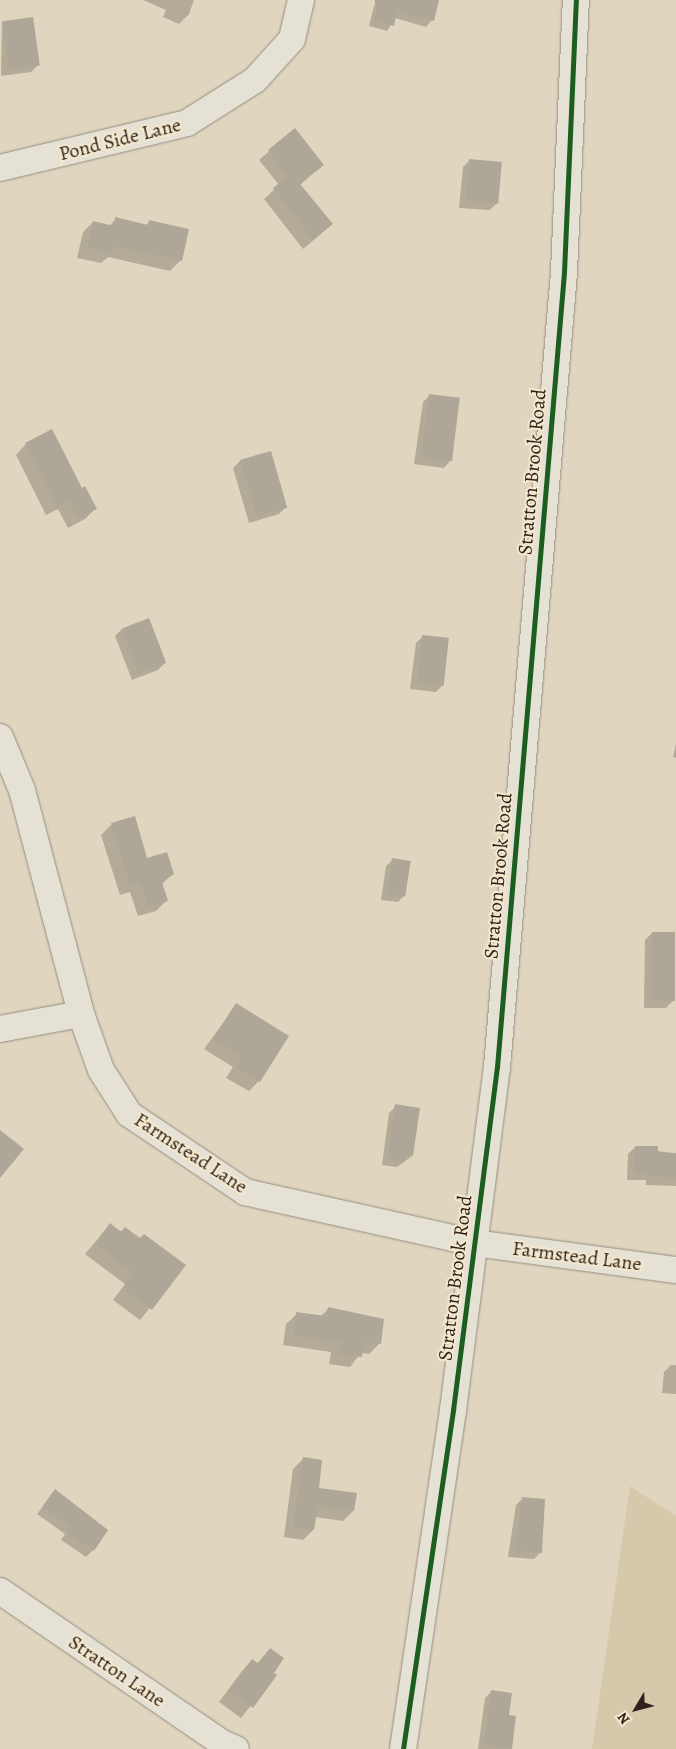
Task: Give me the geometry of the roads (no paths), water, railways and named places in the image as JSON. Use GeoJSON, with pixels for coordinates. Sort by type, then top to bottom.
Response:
{"type":"FeatureCollection","features":[{"type":"Feature","properties":{"kind":"street","name":"Pond Side Lane"},"geometry":{"type":"LineString","coordinates":[[0,168],[187,123],[255,80],[292,39],[301,0]]}},
{"type":"Feature","properties":{"kind":"street","name":"Stratton Brook Road"},"geometry":{"type":"LineString","coordinates":[[403,1749],[475,1243],[497,1067],[564,272],[576,0]]}},
{"type":"Feature","properties":{"kind":"street","name":"Farmstead Lane"},"geometry":{"type":"LineString","coordinates":[[0,737],[22,790],[81,1014],[101,1070],[130,1114],[245,1192],[475,1243],[676,1270]]}},
{"type":"Feature","properties":{"kind":"street"},"geometry":{"type":"LineString","coordinates":[[0,1029],[81,1014]]}},
{"type":"Feature","properties":{"kind":"street","name":"Stratton Lane"},"geometry":{"type":"LineString","coordinates":[[0,1591],[222,1743],[236,1749]]}}]}
